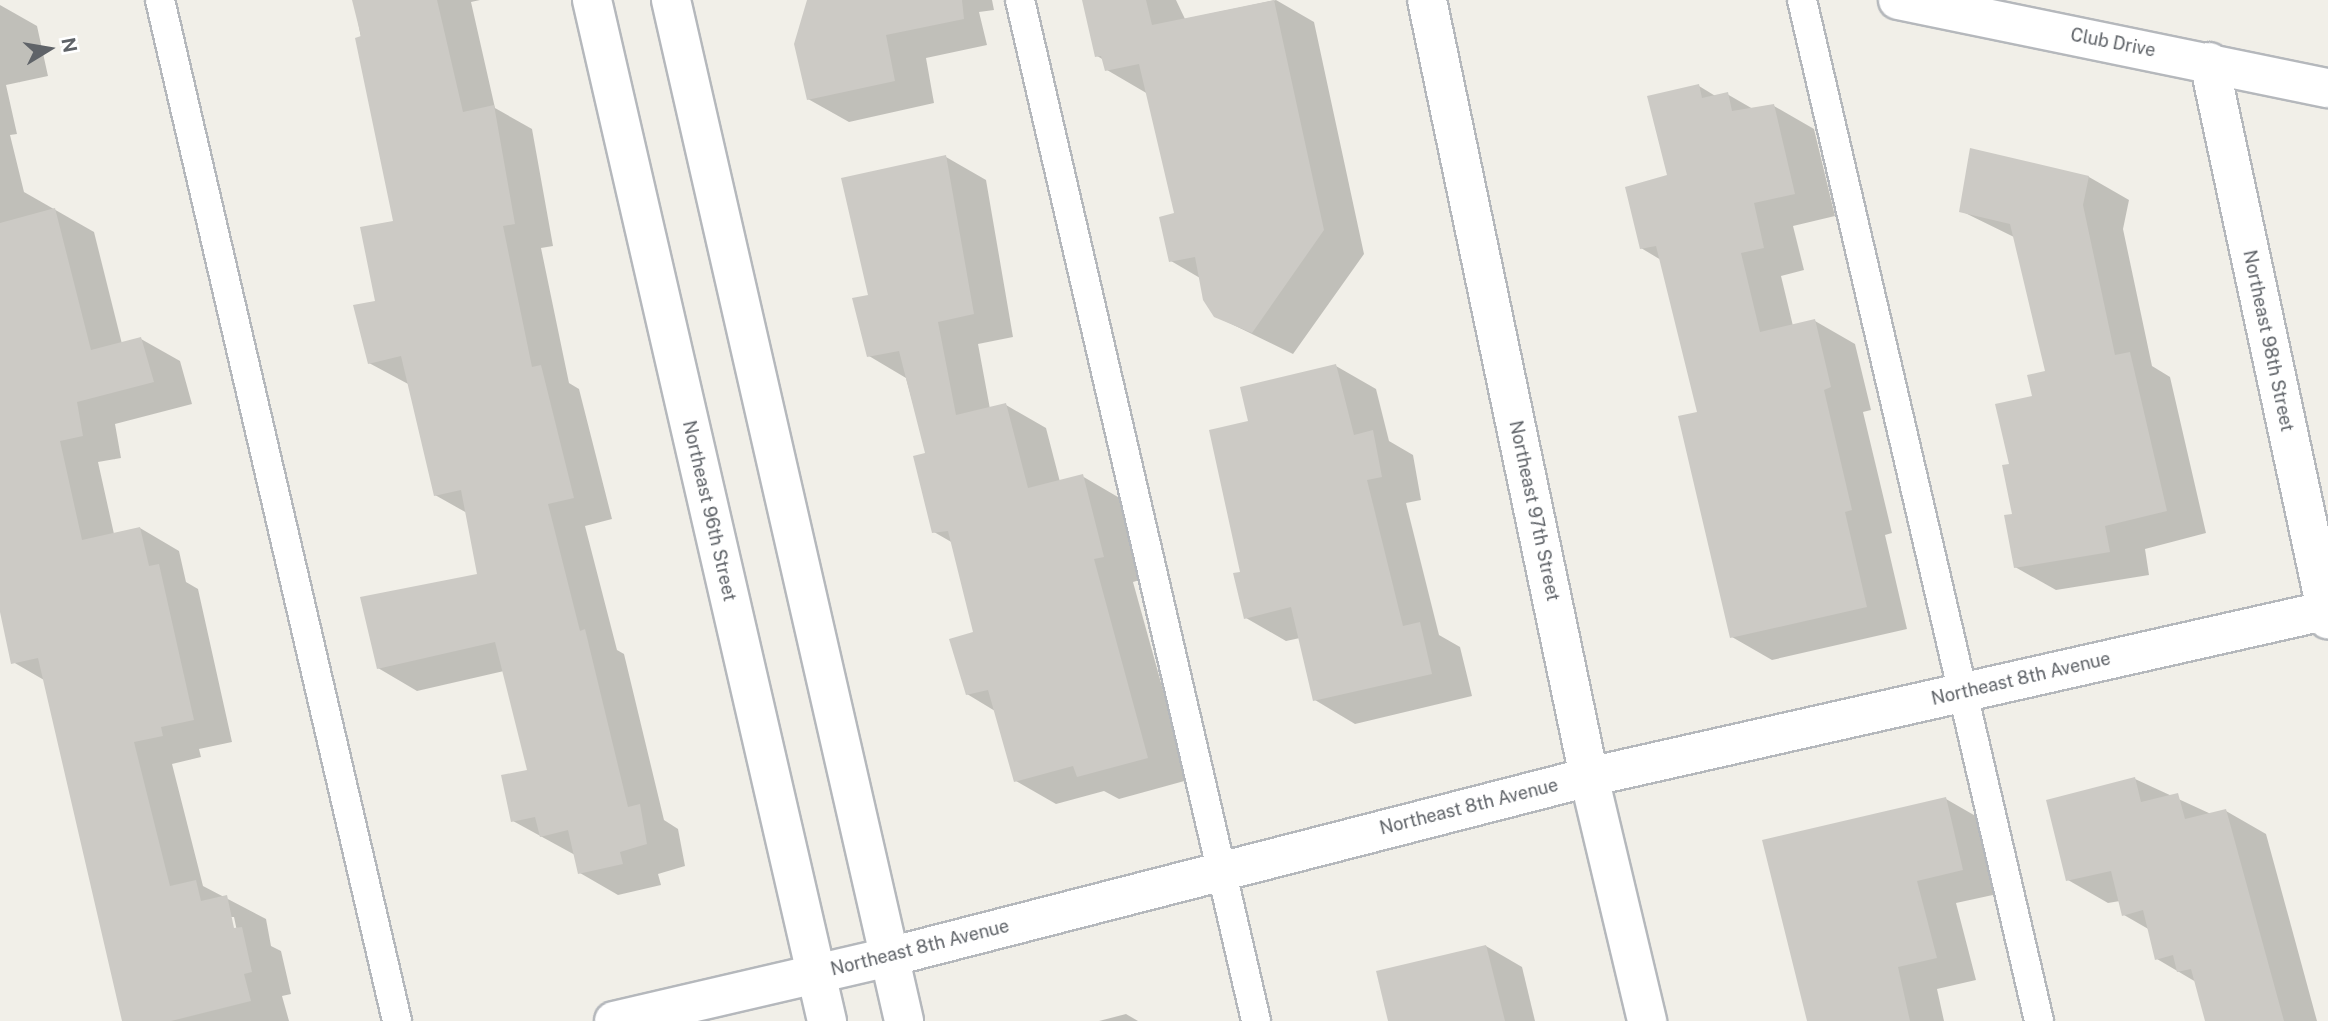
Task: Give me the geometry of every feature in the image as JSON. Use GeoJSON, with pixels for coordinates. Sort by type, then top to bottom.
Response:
{"type":"FeatureCollection","features":[{"type":"Feature","properties":{"kind":"street","name":"Northeast 96th Street"},"geometry":{"type":"LineString","coordinates":[[592,0],[827,1021]]}},
{"type":"Feature","properties":{"kind":"street"},"geometry":{"type":"LineString","coordinates":[[671,0],[904,1021]]}},
{"type":"Feature","properties":{"kind":"street","name":"Northeast 97th Street"},"geometry":{"type":"LineString","coordinates":[[1427,0],[1590,776],[1647,1021]]}},
{"type":"Feature","properties":{"kind":"street","name":"Club Drive"},"geometry":{"type":"LineString","coordinates":[[1898,0],[2328,88]]}},
{"type":"Feature","properties":{"kind":"street","name":"Northeast 98th Street"},"geometry":{"type":"LineString","coordinates":[[2209,62],[2327,613]]}},
{"type":"Feature","properties":{"kind":"street","name":"Northeast 8th Avenue"},"geometry":{"type":"LineString","coordinates":[[614,1021],[889,957],[1590,776],[2327,613]]}},
{"type":"Feature","properties":{"kind":"lane"},"geometry":{"type":"LineString","coordinates":[[160,0],[397,1021]]}},
{"type":"Feature","properties":{"kind":"lane"},"geometry":{"type":"LineString","coordinates":[[1020,0],[1256,1021]]}},
{"type":"Feature","properties":{"kind":"lane"},"geometry":{"type":"LineString","coordinates":[[1802,0],[2039,1021]]}},
{"type":"Feature","properties":{"kind":"building"},"geometry":{"type":"Polygon","coordinates":[[[352,0],[437,0],[463,112],[494,105],[515,224],[503,226],[532,367],[541,365],[574,498],[548,504],[580,631],[585,629],[628,807],[640,804],[647,844],[620,852],[623,864],[578,874],[568,830],[540,837],[535,817],[511,822],[501,775],[527,770],[495,642],[377,669],[360,597],[477,574],[461,490],[434,496],[401,356],[368,364],[353,305],[375,301],[360,227],[393,221],[355,38],[361,36],[352,0]]]}},
{"type":"Feature","properties":{"kind":"building"},"geometry":{"type":"Polygon","coordinates":[[[807,0],[962,0],[964,19],[886,35],[895,81],[807,100],[794,44],[807,0]]]}},
{"type":"Feature","properties":{"kind":"building"},"geometry":{"type":"Polygon","coordinates":[[[1082,0],[1146,0],[1152,25],[1274,0],[1324,230],[1252,333],[1214,317],[1203,300],[1195,257],[1169,262],[1159,217],[1174,213],[1139,64],[1105,71],[1101,56],[1095,57],[1082,0]]]}},
{"type":"Feature","properties":{"kind":"building"},"geometry":{"type":"Polygon","coordinates":[[[1699,84],[1702,98],[1728,92],[1732,111],[1774,104],[1795,194],[1754,203],[1764,248],[1741,253],[1760,332],[1815,319],[1831,387],[1824,390],[1852,510],[1845,512],[1867,607],[1730,638],[1678,416],[1697,412],[1656,246],[1640,249],[1625,187],[1667,175],[1647,96],[1699,84]]]}},
{"type":"Feature","properties":{"kind":"building"},"geometry":{"type":"Polygon","coordinates":[[[1970,148],[2089,176],[2083,205],[2115,355],[2130,352],[2167,511],[2105,526],[2110,552],[2014,568],[2004,515],[2012,514],[2002,465],[2009,464],[1995,404],[2032,396],[2027,375],[2045,371],[2010,224],[1959,212],[1970,148]]]}},
{"type":"Feature","properties":{"kind":"building"},"geometry":{"type":"Polygon","coordinates":[[[946,155],[974,314],[938,322],[956,415],[1006,403],[1028,488],[1083,474],[1104,557],[1094,559],[1148,758],[1077,777],[1073,766],[1014,782],[988,690],[966,695],[949,639],[973,632],[948,531],[932,533],[913,456],[925,453],[899,351],[867,357],[852,298],[868,295],[841,178],[946,155]]]}},
{"type":"Feature","properties":{"kind":"building"},"geometry":{"type":"Polygon","coordinates":[[[55,208],[91,350],[141,337],[154,382],[77,402],[83,436],[60,441],[82,540],[140,527],[149,566],[159,564],[194,720],[161,727],[163,736],[134,742],[170,886],[196,880],[201,901],[227,895],[234,928],[242,927],[252,972],[244,974],[251,1001],[171,1021],[122,1021],[38,658],[11,664],[0,612],[0,223],[55,208]]]}},
{"type":"Feature","properties":{"kind":"building"},"geometry":{"type":"Polygon","coordinates":[[[1336,364],[1354,435],[1373,430],[1382,477],[1367,480],[1403,626],[1420,622],[1432,674],[1313,701],[1291,607],[1244,619],[1233,573],[1240,572],[1209,430],[1248,421],[1240,387],[1336,364]]]}},
{"type":"Feature","properties":{"kind":"building"},"geometry":{"type":"Polygon","coordinates":[[[2135,777],[2141,802],[2178,793],[2185,819],[2226,809],[2284,1021],[2205,1021],[2191,969],[2177,972],[2173,955],[2155,960],[2143,910],[2122,916],[2111,871],[2066,881],[2046,800],[2135,777]]]}},
{"type":"Feature","properties":{"kind":"building"},"geometry":{"type":"Polygon","coordinates":[[[1946,797],[1963,870],[1917,881],[1937,958],[1898,967],[1910,1021],[1807,1021],[1762,840],[1946,797]]]}},
{"type":"Feature","properties":{"kind":"building"},"geometry":{"type":"Polygon","coordinates":[[[1486,945],[1505,1021],[1388,1021],[1376,971],[1486,945]]]}}]}
